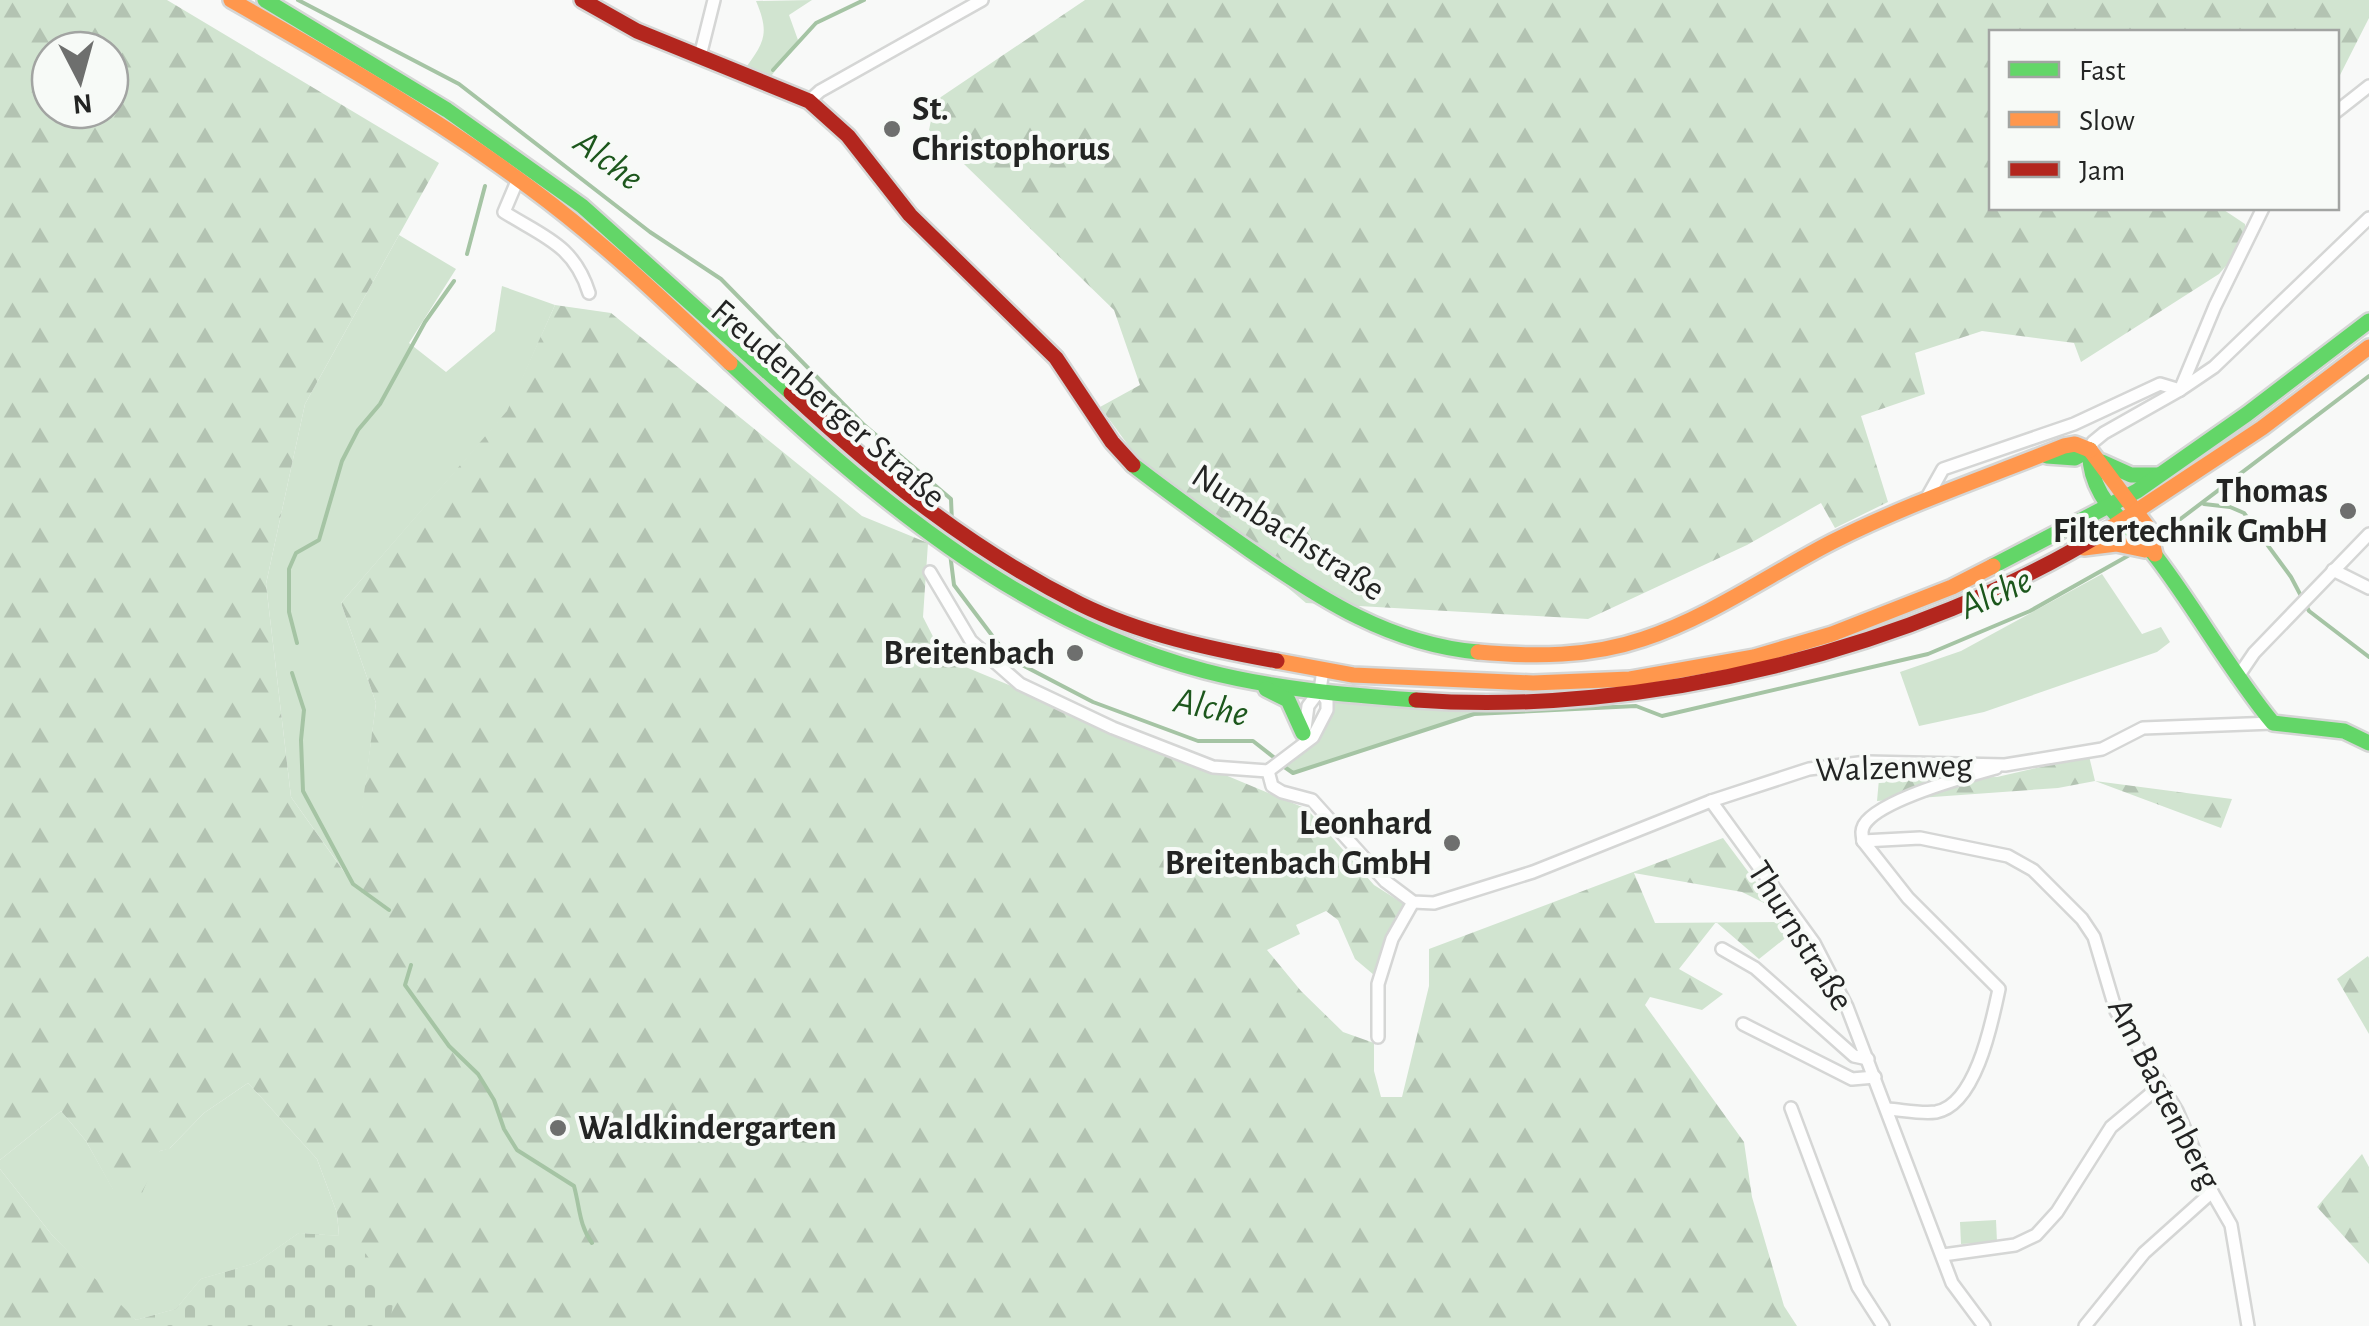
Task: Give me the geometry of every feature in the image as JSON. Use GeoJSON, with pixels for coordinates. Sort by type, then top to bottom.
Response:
{"type":"FeatureCollection","features":[{"type":"Feature","properties":{"kind":"main road","name":"Freudenberger Straße"},"geometry":{"type":"LineString","coordinates":[[231,0],[438,123],[518,179],[645,282],[847,468],[951,538],[1082,605],[1204,648],[1323,670],[1440,680],[1589,682],[1674,672],[1794,646],[1925,599],[2058,533],[2160,475],[2248,414],[2369,321]]}},
{"type":"Feature","properties":{"kind":"main road","name":"Freudenberger Straße"},"geometry":{"type":"LineString","coordinates":[[265,0],[448,110],[582,206],[992,574],[1076,619],[1182,662],[1239,679],[1409,699],[1536,700],[1632,692],[1718,679],[1799,660],[1918,621],[2075,550],[2261,431],[2369,348]]}},
{"type":"Feature","properties":{"kind":"main road","name":"Numbachstraße"},"geometry":{"type":"LineString","coordinates":[[582,0],[637,31],[809,101],[848,136],[910,214],[1056,358],[1129,461],[1296,582],[1336,608],[1391,633],[1446,649],[1529,657],[1594,651],[1643,639],[1691,620],[1824,547],[1925,501],[2074,444],[2096,456]]}},
{"type":"Feature","properties":{"kind":"main road"},"geometry":{"type":"LineString","coordinates":[[2139,539],[2138,513],[2116,500],[2089,470],[2096,456],[2131,474],[2160,475]]}},
{"type":"Feature","properties":{"kind":"main road"},"geometry":{"type":"LineString","coordinates":[[2116,500],[2122,521],[2155,554],[2273,723],[2344,731],[2369,742]]}},
{"type":"Feature","properties":{"kind":"main road"},"geometry":{"type":"LineString","coordinates":[[2075,550],[2139,539]]}},
{"type":"Feature","properties":{"kind":"main road"},"geometry":{"type":"LineString","coordinates":[[1239,679],[1288,700],[1304,737]]}},
{"type":"Feature","properties":{"kind":"street"},"geometry":{"type":"LineString","coordinates":[[700,56],[714,0]]}},
{"type":"Feature","properties":{"kind":"street"},"geometry":{"type":"LineString","coordinates":[[809,101],[820,91],[982,0]]}},
{"type":"Feature","properties":{"kind":"street"},"geometry":{"type":"LineString","coordinates":[[2339,110],[2369,86]]}},
{"type":"Feature","properties":{"kind":"street"},"geometry":{"type":"LineString","coordinates":[[518,179],[504,212],[558,245],[580,266],[588,292]]}},
{"type":"Feature","properties":{"kind":"street"},"geometry":{"type":"LineString","coordinates":[[2180,390],[2261,210]]}},
{"type":"Feature","properties":{"kind":"street"},"geometry":{"type":"LineString","coordinates":[[2096,456],[2093,442],[2180,390],[2241,342],[2369,218]]}},
{"type":"Feature","properties":{"kind":"street"},"geometry":{"type":"LineString","coordinates":[[1925,501],[1944,469],[2074,424],[2160,384],[2180,390]]}},
{"type":"Feature","properties":{"kind":"street"},"geometry":{"type":"LineString","coordinates":[[2238,678],[2254,653],[2369,534]]}},
{"type":"Feature","properties":{"kind":"street"},"geometry":{"type":"LineString","coordinates":[[2333,570],[2369,588]]}},
{"type":"Feature","properties":{"kind":"street"},"geometry":{"type":"LineString","coordinates":[[930,572],[971,640],[1020,684],[1096,721],[1213,767],[1268,771],[1284,757],[1304,737],[1311,698],[1320,690],[1323,670]]}},
{"type":"Feature","properties":{"kind":"street"},"geometry":{"type":"LineString","coordinates":[[1304,737],[1313,737],[1327,710],[1327,700],[1320,690]]}},
{"type":"Feature","properties":{"kind":"street","name":"Walzenweg"},"geometry":{"type":"LineString","coordinates":[[1413,902],[1445,901],[1486,889],[1711,801],[1830,764],[2004,765],[2080,755],[2102,749],[2143,728],[2273,723]]}},
{"type":"Feature","properties":{"kind":"street"},"geometry":{"type":"LineString","coordinates":[[1888,1108],[1935,1112],[1956,1102],[1981,1056],[1998,989],[1908,898],[1863,841],[1862,829],[1894,804],[1930,787],[2004,765]]}},
{"type":"Feature","properties":{"kind":"street"},"geometry":{"type":"LineString","coordinates":[[1268,771],[1272,786],[1312,800],[1385,881],[1413,902],[1392,938],[1378,984],[1378,1037]]}},
{"type":"Feature","properties":{"kind":"street","name":"Thurnstraße"},"geometry":{"type":"LineString","coordinates":[[1711,801],[1814,944],[1847,1006],[1952,1282],[1984,1326]]}},
{"type":"Feature","properties":{"kind":"street","name":"Am Bastenberg"},"geometry":{"type":"LineString","coordinates":[[1863,841],[1936,840],[2008,856],[2033,870],[2082,919],[2094,937],[2116,1011],[2177,1111],[2212,1192],[2224,1209],[2234,1235],[2248,1326]]}},
{"type":"Feature","properties":{"kind":"street"},"geometry":{"type":"LineString","coordinates":[[1722,949],[1755,968],[1854,1056],[1868,1059]]}},
{"type":"Feature","properties":{"kind":"street","name":"Thurnstraße"},"geometry":{"type":"LineString","coordinates":[[1743,1024],[1852,1079],[1875,1078]]}},
{"type":"Feature","properties":{"kind":"street"},"geometry":{"type":"LineString","coordinates":[[1942,1256],[2016,1245],[2036,1235],[2057,1212],[2110,1128],[2160,1086]]}},
{"type":"Feature","properties":{"kind":"street"},"geometry":{"type":"LineString","coordinates":[[1790,1108],[1858,1287],[1883,1326]]}},
{"type":"Feature","properties":{"kind":"street"},"geometry":{"type":"LineString","coordinates":[[2085,1326],[2144,1253],[2212,1192]]}},
{"type":"Feature","properties":{"kind":"green space"},"geometry":{"type":"Polygon","coordinates":[[[0,0],[167,0],[439,163],[305,404],[266,584],[291,797],[352,883],[376,703],[341,603],[507,411],[555,305],[611,313],[862,516],[928,543],[923,617],[944,658],[1307,809],[1374,885],[1404,904],[1374,975],[1355,959],[1338,920],[1326,911],[1296,925],[1300,934],[1267,950],[1343,1032],[1374,1043],[1374,1071],[1381,1097],[1402,1097],[1429,986],[1429,949],[1723,838],[1776,909],[1742,892],[1634,873],[1655,923],[1716,923],[1679,969],[1723,994],[1702,1010],[1650,997],[1645,1005],[1744,1142],[1752,1197],[1784,1306],[1797,1326],[0,1326],[0,1169],[52,1235],[136,1320],[176,1309],[201,1279],[256,1263],[299,1233],[339,1236],[337,1213],[317,1159],[248,1083],[204,1113],[169,1149],[160,1151],[140,1198],[113,1190],[86,1141],[61,1111],[0,1160],[0,0]]]}},
{"type":"Feature","properties":{"kind":"green space"},"geometry":{"type":"Polygon","coordinates":[[[812,0],[789,15],[798,40],[766,83],[742,73],[764,32],[756,1],[812,0]]]}},
{"type":"Feature","properties":{"kind":"green space"},"geometry":{"type":"Polygon","coordinates":[[[1085,0],[2369,0],[2369,18],[2339,77],[2339,30],[1989,30],[1989,210],[2224,210],[2245,224],[2247,242],[2219,274],[2081,362],[2074,343],[1982,331],[1915,353],[1925,394],[1861,416],[1888,502],[1835,528],[1821,503],[1747,545],[1588,619],[1306,603],[1145,468],[1100,407],[1140,385],[1114,310],[929,130],[935,101],[1085,0]]]}},
{"type":"Feature","properties":{"kind":"green space"},"geometry":{"type":"Polygon","coordinates":[[[399,235],[456,269],[409,343],[446,372],[495,331],[502,286],[555,305],[508,411],[341,603],[376,703],[353,884],[291,797],[266,584],[305,404],[399,235]]]}},
{"type":"Feature","properties":{"kind":"green space"},"geometry":{"type":"Polygon","coordinates":[[[2102,574],[2142,634],[2161,627],[2170,642],[2157,652],[1984,712],[1919,726],[1900,672],[1961,651],[2102,574]]]}},
{"type":"Feature","properties":{"kind":"green space"},"geometry":{"type":"Polygon","coordinates":[[[1409,699],[1636,706],[1474,714],[1293,773],[1277,762],[1304,741],[1327,701],[1409,699]]]}},
{"type":"Feature","properties":{"kind":"green space"},"geometry":{"type":"Polygon","coordinates":[[[2089,756],[2095,781],[2058,788],[1877,801],[1879,779],[1997,777],[2089,756]]]}},
{"type":"Feature","properties":{"kind":"green space"},"geometry":{"type":"Polygon","coordinates":[[[2095,781],[2232,799],[2221,828],[2095,781]]]}},
{"type":"Feature","properties":{"kind":"green space"},"geometry":{"type":"Polygon","coordinates":[[[1785,922],[1793,932],[1759,959],[1717,923],[1785,922]]]}},
{"type":"Feature","properties":{"kind":"green space"},"geometry":{"type":"Polygon","coordinates":[[[2369,958],[2369,1034],[2337,979],[2369,958]]]}},
{"type":"Feature","properties":{"kind":"green space"},"geometry":{"type":"Polygon","coordinates":[[[248,1083],[317,1159],[337,1213],[339,1236],[299,1233],[256,1263],[201,1279],[176,1309],[136,1320],[52,1235],[0,1169],[0,1160],[61,1111],[86,1141],[113,1189],[160,1151],[170,1148],[204,1113],[248,1083]]]}},
{"type":"Feature","properties":{"kind":"green space"},"geometry":{"type":"Polygon","coordinates":[[[2362,1154],[2369,1167],[2369,1264],[2317,1207],[2362,1154]]]}},
{"type":"Feature","properties":{"kind":"green space"},"geometry":{"type":"Polygon","coordinates":[[[1996,1220],[1997,1242],[1961,1244],[1960,1222],[1996,1220]]]}},
{"type":"Feature","properties":{"kind":"green space"},"geometry":{"type":"Polygon","coordinates":[[[299,1233],[339,1236],[366,1254],[393,1302],[390,1326],[146,1326],[136,1320],[176,1309],[201,1279],[256,1263],[299,1233]]]}},
{"type":"Feature","properties":{"kind":"waterway","name":"Alche"},"geometry":{"type":"LineString","coordinates":[[298,0],[459,84],[650,232],[721,279],[863,424],[951,499],[952,523]]}},
{"type":"Feature","properties":{"kind":"waterway"},"geometry":{"type":"LineString","coordinates":[[773,70],[816,23],[864,0]]}},
{"type":"Feature","properties":{"kind":"waterway"},"geometry":{"type":"LineString","coordinates":[[467,254],[485,186]]}},
{"type":"Feature","properties":{"kind":"waterway"},"geometry":{"type":"LineString","coordinates":[[297,643],[289,612],[289,569],[296,553],[319,540],[342,461],[358,430],[380,404],[425,322],[454,281]]}},
{"type":"Feature","properties":{"kind":"waterway","name":"Alche"},"geometry":{"type":"LineString","coordinates":[[2158,536],[2369,376]]}},
{"type":"Feature","properties":{"kind":"waterway"},"geometry":{"type":"LineString","coordinates":[[2204,504],[2244,513],[2291,577],[2309,611],[2369,657]]}},
{"type":"Feature","properties":{"kind":"waterway","name":"Alche"},"geometry":{"type":"LineString","coordinates":[[950,553],[954,585],[1009,658],[1093,702],[1198,741],[1253,741],[1276,759]]}},
{"type":"Feature","properties":{"kind":"waterway","name":"Alche"},"geometry":{"type":"LineString","coordinates":[[1283,766],[1293,773],[1474,714],[1636,706],[1662,716],[1928,654],[2030,611],[2133,553]]}},
{"type":"Feature","properties":{"kind":"waterway"},"geometry":{"type":"LineString","coordinates":[[292,673],[304,710],[303,791],[353,884],[389,910]]}},
{"type":"Feature","properties":{"kind":"waterway"},"geometry":{"type":"LineString","coordinates":[[411,965],[405,985],[449,1046],[478,1074],[517,1150],[574,1186],[582,1223],[592,1243]]}},
{"type":"Feature","properties":{"kind":"traffic: fast"},"geometry":{"type":"LineString","coordinates":[[265,0],[447,110],[582,206],[791,393]]}},
{"type":"Feature","properties":{"kind":"traffic: fast"},"geometry":{"type":"LineString","coordinates":[[1993,566],[2137,491],[2369,321]]}},
{"type":"Feature","properties":{"kind":"traffic: fast"},"geometry":{"type":"LineString","coordinates":[[730,363],[891,504],[1009,586],[1072,621],[1137,649],[1231,677],[1310,690],[1416,700]]}},
{"type":"Feature","properties":{"kind":"traffic: fast"},"geometry":{"type":"LineString","coordinates":[[2090,450],[2094,478],[2107,503],[2157,558],[2273,723],[2344,731],[2369,743]]}},
{"type":"Feature","properties":{"kind":"traffic: fast"},"geometry":{"type":"LineString","coordinates":[[2047,456],[2075,458],[2090,450]]}},
{"type":"Feature","properties":{"kind":"traffic: fast"},"geometry":{"type":"LineString","coordinates":[[2102,462],[2131,475],[2159,475]]}},
{"type":"Feature","properties":{"kind":"traffic: fast"},"geometry":{"type":"LineString","coordinates":[[1133,465],[1251,551],[1358,617],[1415,640],[1478,652]]}},
{"type":"Feature","properties":{"kind":"traffic: fast"},"geometry":{"type":"LineString","coordinates":[[1266,689],[1288,700],[1303,733]]}},
{"type":"Feature","properties":{"kind":"traffic: slow"},"geometry":{"type":"LineString","coordinates":[[231,0],[420,112],[529,187],[607,250],[730,363]]}},
{"type":"Feature","properties":{"kind":"traffic: slow"},"geometry":{"type":"LineString","coordinates":[[2109,529],[2262,428],[2369,347]]}},
{"type":"Feature","properties":{"kind":"traffic: slow"},"geometry":{"type":"LineString","coordinates":[[1478,652],[1562,654],[1643,639],[1692,619],[1889,515],[2064,446],[2075,444],[2090,450]]}},
{"type":"Feature","properties":{"kind":"traffic: slow"},"geometry":{"type":"LineString","coordinates":[[2090,450],[2149,529],[2155,554]]}},
{"type":"Feature","properties":{"kind":"traffic: slow"},"geometry":{"type":"LineString","coordinates":[[2084,548],[2116,544],[2145,550]]}},
{"type":"Feature","properties":{"kind":"traffic: slow"},"geometry":{"type":"LineString","coordinates":[[1277,661],[1353,675],[1533,683],[1630,679],[1754,657],[1832,634],[1952,587],[1993,566]]}},
{"type":"Feature","properties":{"kind":"traffic: jam"},"geometry":{"type":"LineString","coordinates":[[582,0],[637,31],[809,101],[848,136],[910,215],[1056,358],[1112,442],[1133,465]]}},
{"type":"Feature","properties":{"kind":"traffic: jam"},"geometry":{"type":"LineString","coordinates":[[791,393],[928,509],[1040,583],[1103,615],[1151,632],[1277,661]]}},
{"type":"Feature","properties":{"kind":"traffic: jam"},"geometry":{"type":"LineString","coordinates":[[1416,700],[1503,702],[1593,697],[1684,685],[1775,666],[1951,609],[2033,571],[2109,529]]}},
{"type":"Feature","properties":{"kind":"place","name":"St. Christophorus"},"geometry":{"type":"Point","coordinates":[892,129]}},
{"type":"Feature","properties":{"kind":"place","name":"Thomas Filtertechnik GmbH"},"geometry":{"type":"Point","coordinates":[2348,511]}},
{"type":"Feature","properties":{"kind":"place","name":"Breitenbach"},"geometry":{"type":"Point","coordinates":[1075,653]}},
{"type":"Feature","properties":{"kind":"place","name":"Leonhard Breitenbach GmbH"},"geometry":{"type":"Point","coordinates":[1452,843]}},
{"type":"Feature","properties":{"kind":"place","name":"Waldkindergarten"},"geometry":{"type":"Point","coordinates":[558,1128]}}]}
